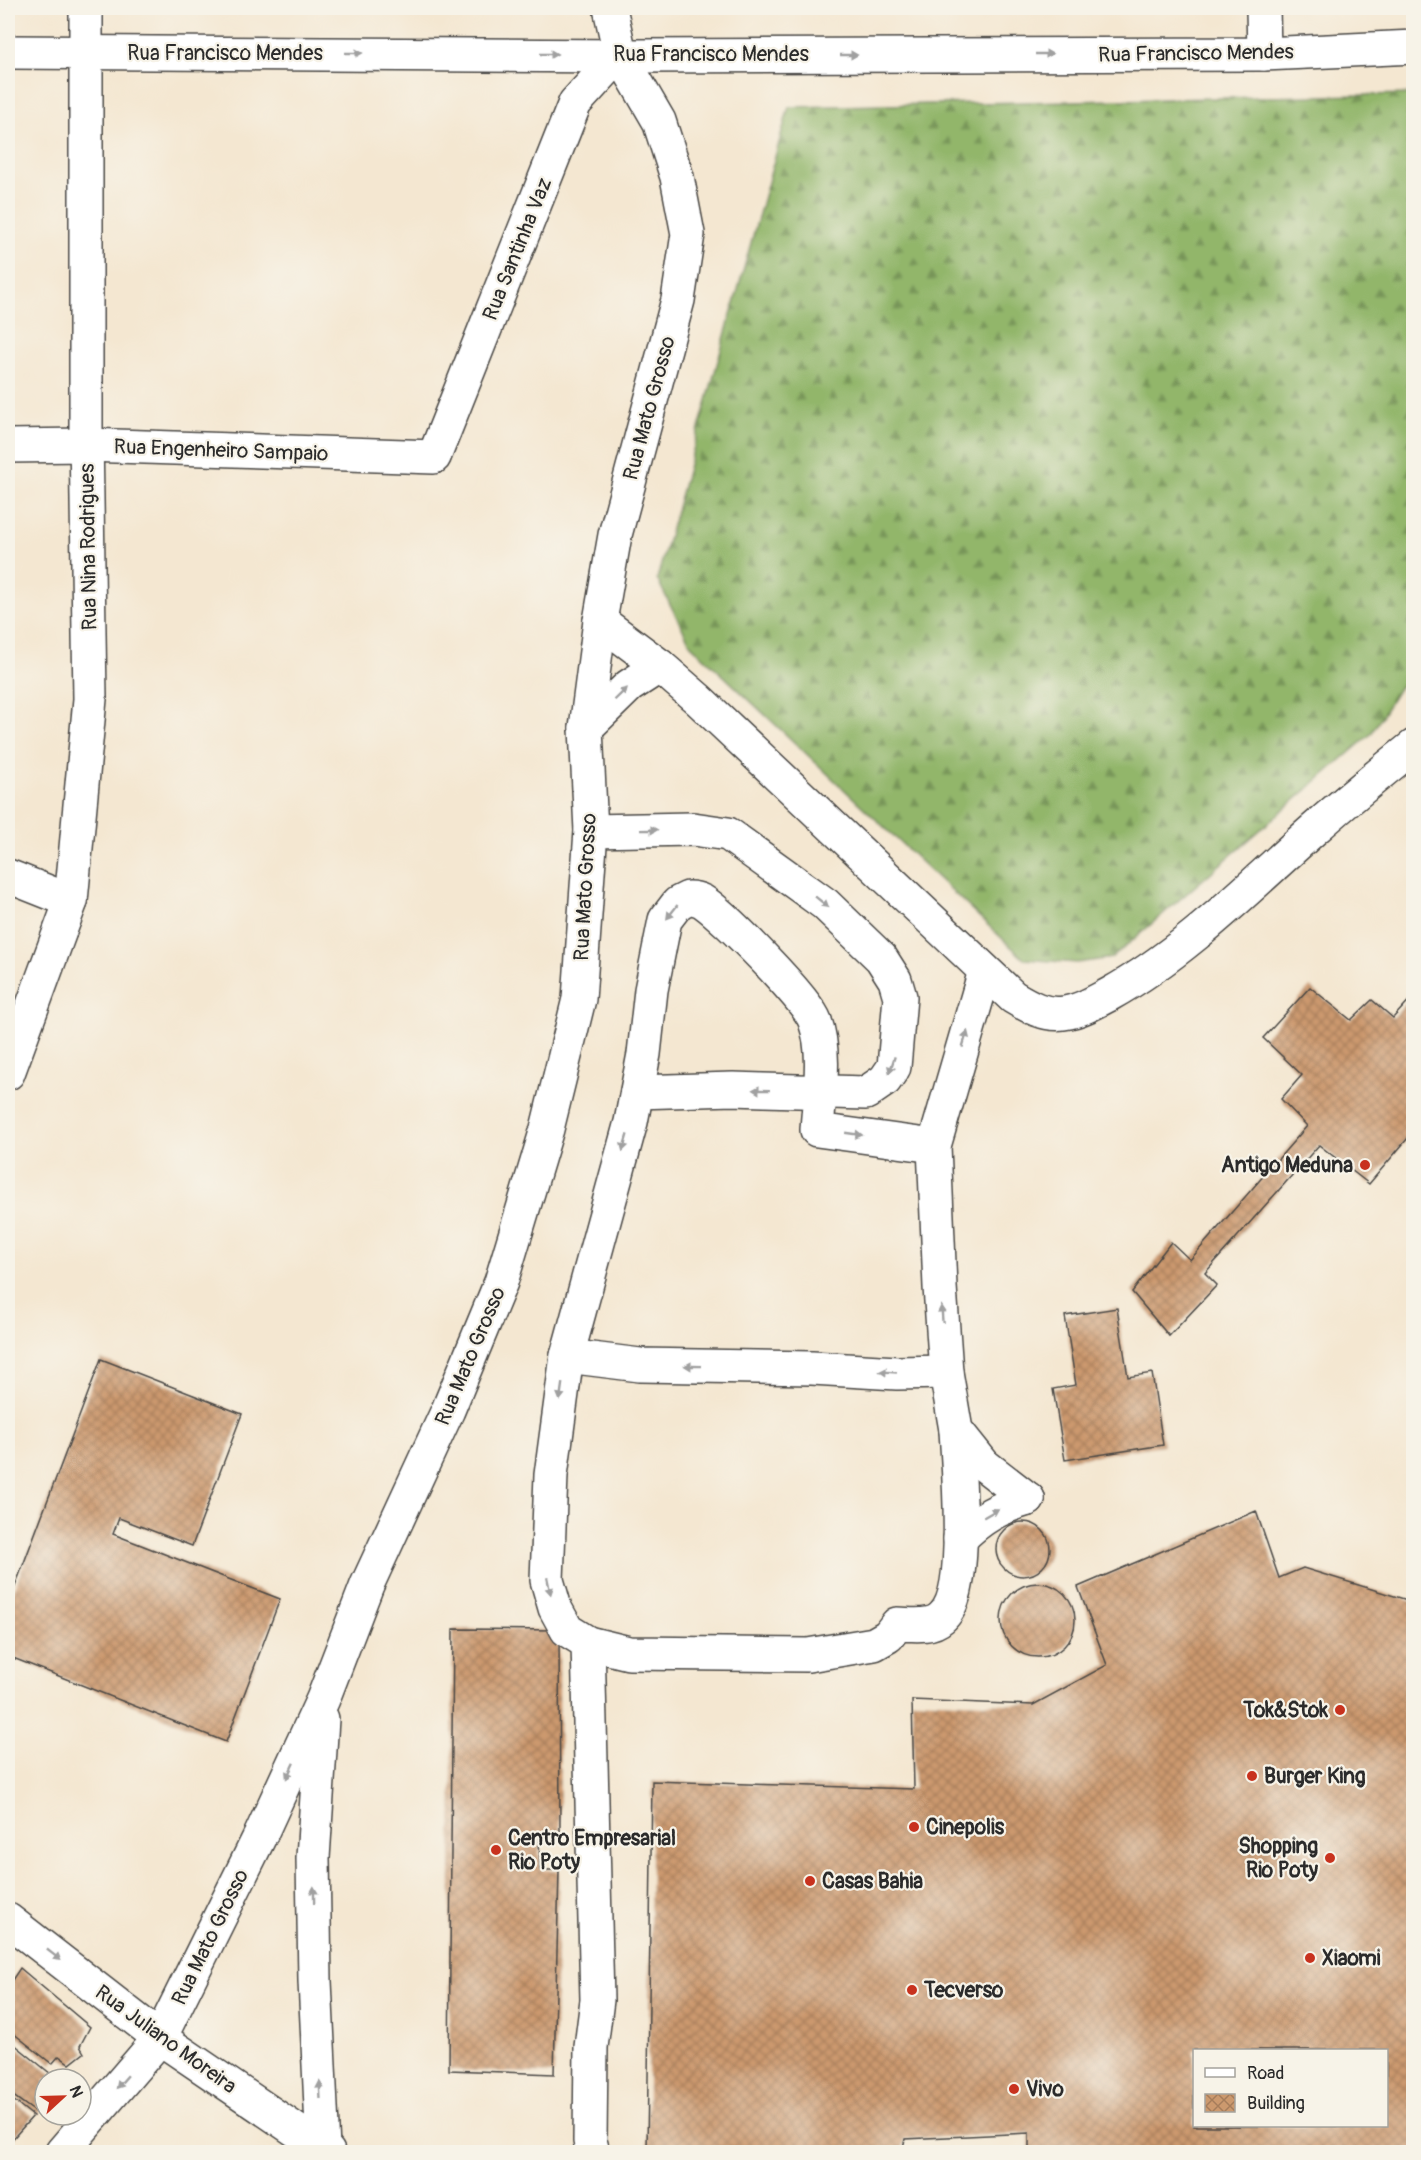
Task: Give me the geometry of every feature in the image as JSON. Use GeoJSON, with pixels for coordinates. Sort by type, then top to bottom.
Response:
{"type":"FeatureCollection","features":[{"type":"Feature","properties":{"kind":"street","name":"Rua Nina Rodrigues"},"geometry":{"type":"LineString","coordinates":[[8,1073],[71,901],[90,699],[86,445],[86,8]]}},
{"type":"Feature","properties":{"kind":"street","name":"Rua Mato Grosso"},"geometry":{"type":"LineString","coordinates":[[62,2152],[160,2038],[260,1836],[323,1699],[367,1585],[448,1410],[501,1282],[547,1129],[579,999],[591,831],[586,728],[600,621],[615,535],[678,300],[688,234],[676,177],[659,121],[620,54],[610,8]]}},
{"type":"Feature","properties":{"kind":"street"},"geometry":{"type":"LineString","coordinates":[[1263,8],[1264,54]]}},
{"type":"Feature","properties":{"kind":"street","name":"Rua Francisco Mendes"},"geometry":{"type":"LineString","coordinates":[[8,52],[1264,54],[1413,46]]}},
{"type":"Feature","properties":{"kind":"street","name":"Rua Santinha Vaz"},"geometry":{"type":"LineString","coordinates":[[434,457],[575,104],[620,54]]}},
{"type":"Feature","properties":{"kind":"street","name":"Rua Engenheiro Sampaio"},"geometry":{"type":"LineString","coordinates":[[8,446],[86,445],[434,457]]}},
{"type":"Feature","properties":{"kind":"street"},"geometry":{"type":"LineString","coordinates":[[600,621],[660,666],[1013,997],[1028,1006],[1046,1012],[1064,1013],[1086,1007],[1132,981],[1199,932],[1413,746]]}},
{"type":"Feature","properties":{"kind":"street"},"geometry":{"type":"LineString","coordinates":[[586,728],[629,686],[660,666]]}},
{"type":"Feature","properties":{"kind":"street"},"geometry":{"type":"LineString","coordinates":[[591,831],[693,829],[729,834],[825,904],[881,958],[895,980],[900,997],[894,1067],[885,1080],[867,1093],[733,1089],[637,1092]]}},
{"type":"Feature","properties":{"kind":"street"},"geometry":{"type":"LineString","coordinates":[[8,876],[71,901]]}},
{"type":"Feature","properties":{"kind":"street"},"geometry":{"type":"LineString","coordinates":[[934,1146],[817,1130],[820,1060],[815,1019],[804,1003],[735,928],[700,900],[688,898],[678,903],[665,920],[651,990],[637,1092],[567,1356],[551,1475],[547,1580],[555,1608],[567,1630],[588,1643],[629,1653],[807,1655],[874,1644],[888,1636],[897,1624],[924,1625],[940,1620],[951,1608],[958,1582],[960,1539],[956,1430],[946,1372],[934,1146],[985,971]]}},
{"type":"Feature","properties":{"kind":"street"},"geometry":{"type":"LineString","coordinates":[[567,1356],[640,1365],[812,1368],[897,1373],[946,1372]]}},
{"type":"Feature","properties":{"kind":"street"},"geometry":{"type":"LineString","coordinates":[[956,1430],[984,1465],[1028,1499],[1004,1506],[978,1521],[960,1539]]}},
{"type":"Feature","properties":{"kind":"street"},"geometry":{"type":"LineString","coordinates":[[588,1643],[597,2000],[591,2047],[590,2141],[593,2152]]}},
{"type":"Feature","properties":{"kind":"street","name":"Rua Mato Grosso"},"geometry":{"type":"LineString","coordinates":[[323,1699],[313,1858],[315,1981],[326,2151]]}},
{"type":"Feature","properties":{"kind":"street"},"geometry":{"type":"LineString","coordinates":[[260,1836],[287,1821],[299,1824],[306,1831],[313,1858]]}},
{"type":"Feature","properties":{"kind":"street","name":"Rua Juliano Moreira"},"geometry":{"type":"LineString","coordinates":[[8,1920],[160,2038],[326,2151]]}},
{"type":"Feature","properties":{"kind":"green space"},"geometry":{"type":"Polygon","coordinates":[[[1413,94],[1413,673],[1399,688],[1371,734],[1112,958],[1077,963],[1024,959],[691,645],[657,579],[789,107],[1413,94]]]}},
{"type":"Feature","properties":{"kind":"building","name":"Antigo Meduna"},"geometry":{"type":"Polygon","coordinates":[[[1310,987],[1351,1020],[1372,1000],[1393,1018],[1414,995],[1414,1131],[1369,1184],[1319,1145],[1205,1273],[1217,1285],[1169,1336],[1132,1292],[1171,1242],[1190,1260],[1307,1126],[1281,1099],[1302,1075],[1263,1038],[1310,987]]]}},
{"type":"Feature","properties":{"kind":"building"},"geometry":{"type":"Polygon","coordinates":[[[1117,1308],[1128,1377],[1152,1373],[1163,1445],[1065,1460],[1053,1389],[1076,1385],[1065,1316],[1117,1308]]]}},
{"type":"Feature","properties":{"kind":"building"},"geometry":{"type":"Polygon","coordinates":[[[101,1359],[242,1414],[192,1546],[119,1518],[113,1534],[280,1599],[226,1742],[8,1656],[8,1605],[101,1359]]]}},
{"type":"Feature","properties":{"kind":"building"},"geometry":{"type":"Polygon","coordinates":[[[1256,1511],[1279,1578],[1303,1568],[1414,1602],[1414,2152],[1029,2152],[1029,2133],[905,2139],[902,2152],[647,2152],[652,1781],[914,1789],[912,1700],[1033,1705],[1107,1665],[1078,1587],[1256,1511]]]}},
{"type":"Feature","properties":{"kind":"building"},"geometry":{"type":"Polygon","coordinates":[[[1023,1522],[1033,1524],[1042,1530],[1048,1539],[1050,1549],[1048,1559],[1042,1568],[1033,1574],[1023,1576],[1013,1574],[1004,1568],[998,1559],[996,1549],[998,1539],[1004,1530],[1013,1524],[1023,1522]]]}},
{"type":"Feature","properties":{"kind":"building"},"geometry":{"type":"Polygon","coordinates":[[[1038,1583],[1052,1586],[1064,1594],[1072,1606],[1075,1620],[1072,1634],[1064,1646],[1052,1654],[1038,1657],[1024,1654],[1012,1646],[1004,1634],[1001,1620],[1004,1606],[1012,1594],[1024,1586],[1038,1583]]]}},
{"type":"Feature","properties":{"kind":"building","name":"Centro Empresarial Rio Poty"},"geometry":{"type":"Polygon","coordinates":[[[453,1629],[559,1630],[560,1833],[539,1834],[540,1870],[559,1870],[554,2074],[449,2070],[453,1629]]]}},
{"type":"Feature","properties":{"kind":"building"},"geometry":{"type":"Polygon","coordinates":[[[20,1968],[90,2027],[80,2046],[84,2053],[70,2064],[59,2056],[52,2064],[8,2029],[8,1986],[20,1968]]]}},
{"type":"Feature","properties":{"kind":"building"},"geometry":{"type":"Polygon","coordinates":[[[8,2039],[42,2067],[33,2067],[33,2110],[8,2092],[8,2039]]]}},
{"type":"Feature","properties":{"kind":"building"},"geometry":{"type":"Polygon","coordinates":[[[8,2096],[33,2116],[8,2144],[8,2096]]]}},
{"type":"Feature","properties":{"kind":"place","name":"Antigo Meduna"},"geometry":{"type":"Point","coordinates":[1365,1165]}},
{"type":"Feature","properties":{"kind":"place","name":"Tok&Stok"},"geometry":{"type":"Point","coordinates":[1340,1710]}},
{"type":"Feature","properties":{"kind":"place","name":"Burger King"},"geometry":{"type":"Point","coordinates":[1252,1776]}},
{"type":"Feature","properties":{"kind":"place","name":"Cinepolis"},"geometry":{"type":"Point","coordinates":[914,1827]}},
{"type":"Feature","properties":{"kind":"place","name":"Centro Empresarial Rio Poty"},"geometry":{"type":"Point","coordinates":[496,1850]}},
{"type":"Feature","properties":{"kind":"place","name":"Shopping Rio Poty"},"geometry":{"type":"Point","coordinates":[1330,1858]}},
{"type":"Feature","properties":{"kind":"place","name":"Casas Bahia"},"geometry":{"type":"Point","coordinates":[810,1881]}},
{"type":"Feature","properties":{"kind":"place","name":"Xiaomi"},"geometry":{"type":"Point","coordinates":[1310,1958]}},
{"type":"Feature","properties":{"kind":"place","name":"Tecverso"},"geometry":{"type":"Point","coordinates":[912,1990]}},
{"type":"Feature","properties":{"kind":"place","name":"Vivo"},"geometry":{"type":"Point","coordinates":[1014,2089]}}]}
